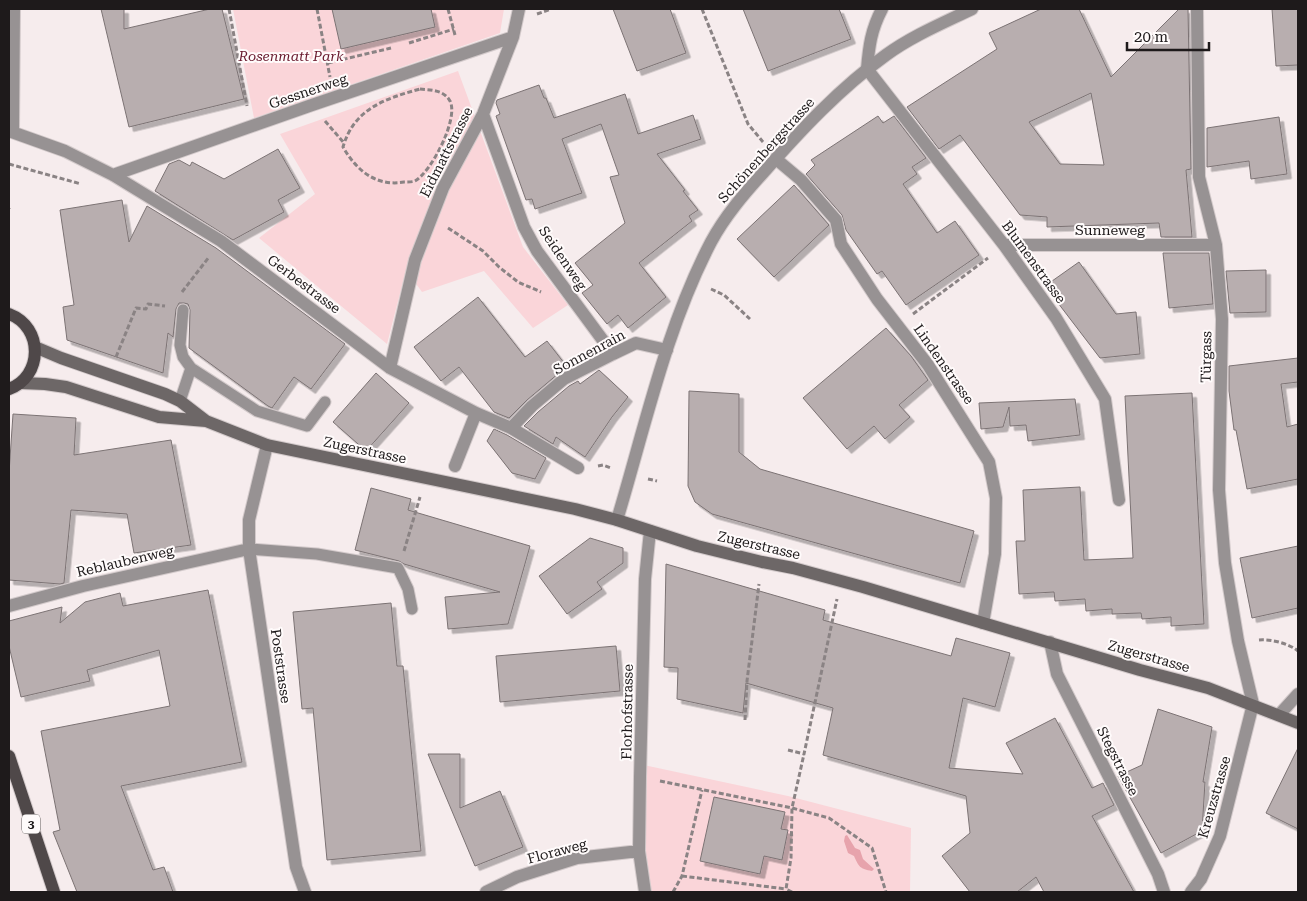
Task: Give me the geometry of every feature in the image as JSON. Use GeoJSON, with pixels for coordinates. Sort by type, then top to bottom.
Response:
{"type":"FeatureCollection","features":[{"type":"Feature","properties":{"kind":"main road"},"geometry":{"type":"LineString","coordinates":[[9,314],[29,329],[35,347],[34,363],[27,377],[9,390]]}},
{"type":"Feature","properties":{"kind":"main road","name":"Zugerstrasse"},"geometry":{"type":"LineString","coordinates":[[35,347],[60,358],[165,394],[180,401],[206,421],[267,445],[575,509],[617,520],[697,546],[794,568],[863,587],[1140,670],[1208,688],[1279,714],[1298,723]]}},
{"type":"Feature","properties":{"kind":"main road","name":"Zugerstrasse"},"geometry":{"type":"LineString","coordinates":[[21,382],[66,387],[159,417],[206,421]]}},
{"type":"Feature","properties":{"kind":"main road","name":"3"},"geometry":{"type":"LineString","coordinates":[[9,756],[54,892]]}},
{"type":"Feature","properties":{"kind":"street"},"geometry":{"type":"LineString","coordinates":[[11,131],[14,9]]}},
{"type":"Feature","properties":{"kind":"street","name":"Eidmattstrasse"},"geometry":{"type":"LineString","coordinates":[[390,368],[415,260],[442,188],[483,114],[513,37],[518,9]]}},
{"type":"Feature","properties":{"kind":"street"},"geometry":{"type":"LineString","coordinates":[[867,69],[869,44],[873,27],[882,9]]}},
{"type":"Feature","properties":{"kind":"street","name":"Schönenbergstrasse"},"geometry":{"type":"LineString","coordinates":[[617,520],[667,350],[693,280],[712,240],[732,208],[819,113],[867,69],[910,40],[972,9]]}},
{"type":"Feature","properties":{"kind":"street","name":"Türgass"},"geometry":{"type":"LineString","coordinates":[[1197,9],[1199,177],[1216,245],[1222,319],[1219,490],[1226,563],[1238,641],[1253,704]]}},
{"type":"Feature","properties":{"kind":"street","name":"Gessnerweg"},"geometry":{"type":"LineString","coordinates":[[113,175],[334,97],[513,37]]}},
{"type":"Feature","properties":{"kind":"street","name":"Blumenstrasse"},"geometry":{"type":"LineString","coordinates":[[867,69],[1004,245],[1056,318],[1106,399],[1119,500]]}},
{"type":"Feature","properties":{"kind":"street","name":"Seidenweg"},"geometry":{"type":"LineString","coordinates":[[483,114],[524,227],[536,251],[613,354]]}},
{"type":"Feature","properties":{"kind":"street","name":"Gerbestrasse"},"geometry":{"type":"LineString","coordinates":[[11,131],[65,150],[113,175],[221,241],[390,368],[476,413],[511,428],[578,468]]}},
{"type":"Feature","properties":{"kind":"street","name":"Lindenstrasse"},"geometry":{"type":"LineString","coordinates":[[776,159],[801,180],[836,220],[840,244],[877,299],[928,365],[989,462],[996,498],[995,554],[983,623]]}},
{"type":"Feature","properties":{"kind":"street","name":"Sunneweg"},"geometry":{"type":"LineString","coordinates":[[1004,245],[1216,245]]}},
{"type":"Feature","properties":{"kind":"street","name":"Sonnenrain"},"geometry":{"type":"LineString","coordinates":[[511,428],[532,406],[564,379],[613,354],[636,343],[667,350]]}},
{"type":"Feature","properties":{"kind":"street"},"geometry":{"type":"LineString","coordinates":[[455,466],[476,413]]}},
{"type":"Feature","properties":{"kind":"street","name":"Poststrasse"},"geometry":{"type":"LineString","coordinates":[[267,445],[249,520],[248,549],[296,867],[305,892]]}},
{"type":"Feature","properties":{"kind":"street","name":"Florhofstrasse"},"geometry":{"type":"LineString","coordinates":[[645,892],[639,851],[640,777],[645,579],[650,531]]}},
{"type":"Feature","properties":{"kind":"street","name":"Reblaubenweg"},"geometry":{"type":"LineString","coordinates":[[9,606],[83,586],[248,549]]}},
{"type":"Feature","properties":{"kind":"street","name":"Stegstrasse"},"geometry":{"type":"LineString","coordinates":[[1050,642],[1058,674],[1158,874],[1164,892]]}},
{"type":"Feature","properties":{"kind":"street"},"geometry":{"type":"LineString","coordinates":[[1279,714],[1298,694]]}},
{"type":"Feature","properties":{"kind":"street","name":"Kreuzstrasse"},"geometry":{"type":"LineString","coordinates":[[1190,892],[1200,879],[1220,836],[1253,704]]}},
{"type":"Feature","properties":{"kind":"street","name":"Floraweg"},"geometry":{"type":"LineString","coordinates":[[486,892],[517,877],[577,858],[639,851]]}},
{"type":"Feature","properties":{"kind":"lane"},"geometry":{"type":"LineString","coordinates":[[182,310],[180,344],[183,357],[191,368],[257,411],[307,426],[326,402]]}},
{"type":"Feature","properties":{"kind":"lane"},"geometry":{"type":"LineString","coordinates":[[180,401],[191,368]]}},
{"type":"Feature","properties":{"kind":"lane"},"geometry":{"type":"LineString","coordinates":[[248,549],[317,554],[398,568],[408,589],[412,609]]}},
{"type":"Feature","properties":{"kind":"path"},"geometry":{"type":"LineString","coordinates":[[228,9],[251,127]]}},
{"type":"Feature","properties":{"kind":"path"},"geometry":{"type":"LineString","coordinates":[[317,9],[334,97]]}},
{"type":"Feature","properties":{"kind":"path"},"geometry":{"type":"LineString","coordinates":[[448,9],[460,55]]}},
{"type":"Feature","properties":{"kind":"path"},"geometry":{"type":"LineString","coordinates":[[702,9],[748,124]]}},
{"type":"Feature","properties":{"kind":"path"},"geometry":{"type":"LineString","coordinates":[[408,43],[454,29]]}},
{"type":"Feature","properties":{"kind":"path"},"geometry":{"type":"LineString","coordinates":[[328,63],[391,48]]}},
{"type":"Feature","properties":{"kind":"path"},"geometry":{"type":"LineString","coordinates":[[312,105],[344,143],[343,147],[351,162],[364,174],[380,182],[399,183],[415,181],[436,158],[454,110],[450,99],[438,90],[420,89],[398,95],[377,104],[358,117],[348,132],[344,143]]}},
{"type":"Feature","properties":{"kind":"path"},"geometry":{"type":"LineString","coordinates":[[9,164],[87,186]]}},
{"type":"Feature","properties":{"kind":"path"},"geometry":{"type":"LineString","coordinates":[[431,217],[483,251],[518,282],[541,292],[563,287]]}},
{"type":"Feature","properties":{"kind":"path"},"geometry":{"type":"LineString","coordinates":[[898,324],[1004,245]]}},
{"type":"Feature","properties":{"kind":"path"},"geometry":{"type":"LineString","coordinates":[[724,295],[750,319]]}},
{"type":"Feature","properties":{"kind":"path"},"geometry":{"type":"LineString","coordinates":[[114,362],[136,308],[146,309],[148,304],[171,307]]}},
{"type":"Feature","properties":{"kind":"path"},"geometry":{"type":"LineString","coordinates":[[398,568],[420,496]]}},
{"type":"Feature","properties":{"kind":"path"},"geometry":{"type":"LineString","coordinates":[[745,720],[747,681],[759,584]]}},
{"type":"Feature","properties":{"kind":"path"},"geometry":{"type":"LineString","coordinates":[[786,889],[791,858],[792,808],[837,598]]}},
{"type":"Feature","properties":{"kind":"path"},"geometry":{"type":"LineString","coordinates":[[1238,641],[1266,639],[1293,647],[1298,651]]}},
{"type":"Feature","properties":{"kind":"path"},"geometry":{"type":"LineString","coordinates":[[788,750],[804,754]]}},
{"type":"Feature","properties":{"kind":"path"},"geometry":{"type":"LineString","coordinates":[[640,777],[792,808],[829,818],[872,848],[886,892]]}},
{"type":"Feature","properties":{"kind":"path"},"geometry":{"type":"LineString","coordinates":[[673,892],[682,876],[702,790]]}},
{"type":"Feature","properties":{"kind":"path"},"geometry":{"type":"LineString","coordinates":[[682,876],[786,889],[792,892]]}},
{"type":"Feature","properties":{"kind":"green space","name":"Rosenmatt Park"},"geometry":{"type":"Polygon","coordinates":[[[233,9],[504,9],[500,33],[254,118],[233,9]]]}},
{"type":"Feature","properties":{"kind":"green space"},"geometry":{"type":"Polygon","coordinates":[[[458,71],[523,247],[568,305],[533,328],[484,271],[422,292],[406,270],[387,344],[259,238],[315,194],[280,134],[458,71]]]}},
{"type":"Feature","properties":{"kind":"green space"},"geometry":{"type":"Polygon","coordinates":[[[639,764],[788,796],[911,828],[910,892],[645,892],[639,764]]]}},
{"type":"Feature","properties":{"kind":"shaded area"},"geometry":{"type":"Polygon","coordinates":[[[847,835],[855,848],[860,850],[863,859],[874,869],[872,871],[860,867],[854,856],[848,853],[844,841],[847,835]]]}},
{"type":"Feature","properties":{"kind":"building"},"geometry":{"type":"Polygon","coordinates":[[[101,9],[124,9],[124,29],[210,9],[222,9],[244,99],[129,127],[101,9]]]}},
{"type":"Feature","properties":{"kind":"building"},"geometry":{"type":"Polygon","coordinates":[[[332,9],[431,9],[435,27],[341,49],[332,9]]]}},
{"type":"Feature","properties":{"kind":"building"},"geometry":{"type":"Polygon","coordinates":[[[613,9],[670,9],[686,53],[637,71],[613,9]]]}},
{"type":"Feature","properties":{"kind":"building"},"geometry":{"type":"Polygon","coordinates":[[[743,9],[839,9],[851,39],[768,71],[743,9]]]}},
{"type":"Feature","properties":{"kind":"building"},"geometry":{"type":"Polygon","coordinates":[[[1041,9],[1079,9],[1111,77],[1179,9],[1188,9],[1191,169],[1186,170],[1192,237],[1161,237],[1159,223],[1047,227],[1047,217],[1020,215],[960,135],[939,149],[907,107],[997,49],[989,33],[1041,9]],[[1091,93],[1029,122],[1060,164],[1104,165],[1091,93]]]}},
{"type":"Feature","properties":{"kind":"building"},"geometry":{"type":"Polygon","coordinates":[[[1272,9],[1298,9],[1298,65],[1276,66],[1272,9]]]}},
{"type":"Feature","properties":{"kind":"building"},"geometry":{"type":"Polygon","coordinates":[[[539,85],[554,118],[625,94],[638,134],[693,115],[701,139],[657,154],[698,210],[689,216],[692,221],[639,263],[666,297],[628,328],[618,315],[607,324],[582,293],[593,285],[575,263],[625,223],[610,177],[619,175],[601,124],[562,139],[582,193],[535,209],[532,199],[526,200],[496,116],[500,114],[496,103],[497,100],[539,85]]]}},
{"type":"Feature","properties":{"kind":"building"},"geometry":{"type":"Polygon","coordinates":[[[878,116],[883,123],[894,116],[926,158],[912,167],[917,174],[903,184],[937,233],[955,221],[979,255],[906,305],[882,271],[877,274],[846,230],[842,215],[806,174],[815,165],[811,160],[878,116]]]}},
{"type":"Feature","properties":{"kind":"building"},"geometry":{"type":"Polygon","coordinates":[[[1279,117],[1287,174],[1251,179],[1249,161],[1207,167],[1207,128],[1279,117]]]}},
{"type":"Feature","properties":{"kind":"building"},"geometry":{"type":"Polygon","coordinates":[[[278,149],[300,188],[278,200],[284,212],[233,240],[155,191],[169,164],[179,160],[190,166],[192,162],[224,179],[278,149]]]}},
{"type":"Feature","properties":{"kind":"building"},"geometry":{"type":"Polygon","coordinates":[[[794,185],[829,225],[774,277],[737,239],[794,185]]]}},
{"type":"Feature","properties":{"kind":"building"},"geometry":{"type":"Polygon","coordinates":[[[122,200],[129,242],[147,206],[216,248],[345,344],[311,389],[294,377],[272,408],[268,406],[189,348],[190,310],[188,304],[184,303],[179,303],[176,309],[173,337],[168,333],[163,373],[67,340],[63,307],[74,305],[60,210],[122,200]]]}},
{"type":"Feature","properties":{"kind":"building"},"geometry":{"type":"Polygon","coordinates":[[[1163,253],[1209,253],[1213,304],[1169,308],[1163,253]]]}},
{"type":"Feature","properties":{"kind":"building"},"geometry":{"type":"Polygon","coordinates":[[[1079,262],[1116,314],[1136,312],[1140,354],[1100,358],[1045,286],[1079,262]]]}},
{"type":"Feature","properties":{"kind":"building"},"geometry":{"type":"Polygon","coordinates":[[[1266,270],[1266,312],[1230,313],[1226,271],[1266,270]]]}},
{"type":"Feature","properties":{"kind":"building"},"geometry":{"type":"Polygon","coordinates":[[[478,297],[525,357],[547,341],[568,368],[559,373],[527,400],[509,418],[494,412],[459,367],[441,381],[414,347],[478,297]]]}},
{"type":"Feature","properties":{"kind":"building"},"geometry":{"type":"Polygon","coordinates":[[[886,328],[911,356],[928,380],[899,405],[910,417],[885,439],[874,426],[847,449],[803,398],[886,328]]]}},
{"type":"Feature","properties":{"kind":"building"},"geometry":{"type":"Polygon","coordinates":[[[1298,358],[1298,382],[1281,384],[1287,427],[1298,424],[1298,479],[1247,489],[1236,430],[1234,430],[1229,391],[1229,366],[1298,358]]]}},
{"type":"Feature","properties":{"kind":"building"},"geometry":{"type":"Polygon","coordinates":[[[599,370],[628,397],[585,457],[556,437],[553,444],[524,426],[569,386],[578,381],[580,384],[599,370]]]}},
{"type":"Feature","properties":{"kind":"building"},"geometry":{"type":"Polygon","coordinates":[[[376,373],[409,403],[366,451],[333,422],[376,373]]]}},
{"type":"Feature","properties":{"kind":"building"},"geometry":{"type":"Polygon","coordinates":[[[689,391],[739,394],[739,452],[760,469],[974,531],[960,583],[712,514],[695,502],[688,486],[689,391]]]}},
{"type":"Feature","properties":{"kind":"building"},"geometry":{"type":"Polygon","coordinates":[[[1192,393],[1204,624],[1171,626],[1171,617],[1142,619],[1141,613],[1112,614],[1112,609],[1086,611],[1085,599],[1055,601],[1054,592],[1019,594],[1016,541],[1025,541],[1023,490],[1080,487],[1084,560],[1133,558],[1125,396],[1192,393]]]}},
{"type":"Feature","properties":{"kind":"building"},"geometry":{"type":"Polygon","coordinates":[[[1075,399],[1080,435],[1028,441],[1026,425],[1010,426],[1009,407],[1003,427],[981,429],[979,403],[1075,399]]]}},
{"type":"Feature","properties":{"kind":"building"},"geometry":{"type":"Polygon","coordinates":[[[13,414],[76,418],[74,455],[171,440],[191,545],[134,553],[127,514],[71,510],[64,583],[9,580],[9,473],[13,414]]]}},
{"type":"Feature","properties":{"kind":"building"},"geometry":{"type":"Polygon","coordinates":[[[494,429],[546,458],[535,479],[512,473],[487,441],[494,429]]]}},
{"type":"Feature","properties":{"kind":"building"},"geometry":{"type":"Polygon","coordinates":[[[371,488],[411,499],[408,510],[530,546],[508,624],[448,629],[445,597],[500,592],[399,561],[355,550],[371,488]]]}},
{"type":"Feature","properties":{"kind":"building"},"geometry":{"type":"Polygon","coordinates":[[[590,538],[623,548],[623,563],[597,582],[602,589],[567,614],[539,576],[590,538]]]}},
{"type":"Feature","properties":{"kind":"building"},"geometry":{"type":"Polygon","coordinates":[[[1298,546],[1298,608],[1252,618],[1240,558],[1298,546]]]}},
{"type":"Feature","properties":{"kind":"building"},"geometry":{"type":"Polygon","coordinates":[[[666,564],[825,610],[823,620],[951,656],[956,638],[1010,653],[995,707],[963,698],[949,768],[1023,774],[1006,743],[1055,718],[1092,788],[1103,783],[1114,805],[1092,816],[1134,892],[1044,892],[1036,877],[1017,892],[970,892],[942,856],[970,833],[966,796],[823,755],[833,708],[746,683],[743,713],[677,699],[678,668],[664,667],[666,564]]]}},
{"type":"Feature","properties":{"kind":"building"},"geometry":{"type":"Polygon","coordinates":[[[208,590],[242,762],[121,786],[153,870],[164,867],[173,892],[77,892],[53,832],[60,830],[41,731],[170,706],[159,650],[87,670],[90,681],[21,697],[9,646],[9,621],[62,607],[60,623],[85,602],[120,593],[123,606],[208,590]]]}},
{"type":"Feature","properties":{"kind":"building"},"geometry":{"type":"Polygon","coordinates":[[[391,603],[397,666],[403,666],[421,851],[327,860],[313,708],[302,709],[293,612],[391,603]]]}},
{"type":"Feature","properties":{"kind":"building"},"geometry":{"type":"Polygon","coordinates":[[[616,646],[620,691],[500,702],[496,656],[616,646]]]}},
{"type":"Feature","properties":{"kind":"building"},"geometry":{"type":"Polygon","coordinates":[[[1158,709],[1212,727],[1203,782],[1205,782],[1202,831],[1161,853],[1118,776],[1142,765],[1158,709]]]}},
{"type":"Feature","properties":{"kind":"building"},"geometry":{"type":"Polygon","coordinates":[[[1298,748],[1298,829],[1266,813],[1298,748]]]}},
{"type":"Feature","properties":{"kind":"building"},"geometry":{"type":"Polygon","coordinates":[[[428,754],[460,754],[460,808],[500,791],[523,847],[475,866],[428,754]]]}},
{"type":"Feature","properties":{"kind":"building"},"geometry":{"type":"Polygon","coordinates":[[[714,797],[785,812],[781,829],[788,830],[782,860],[764,856],[760,874],[700,861],[714,797]]]}}]}
